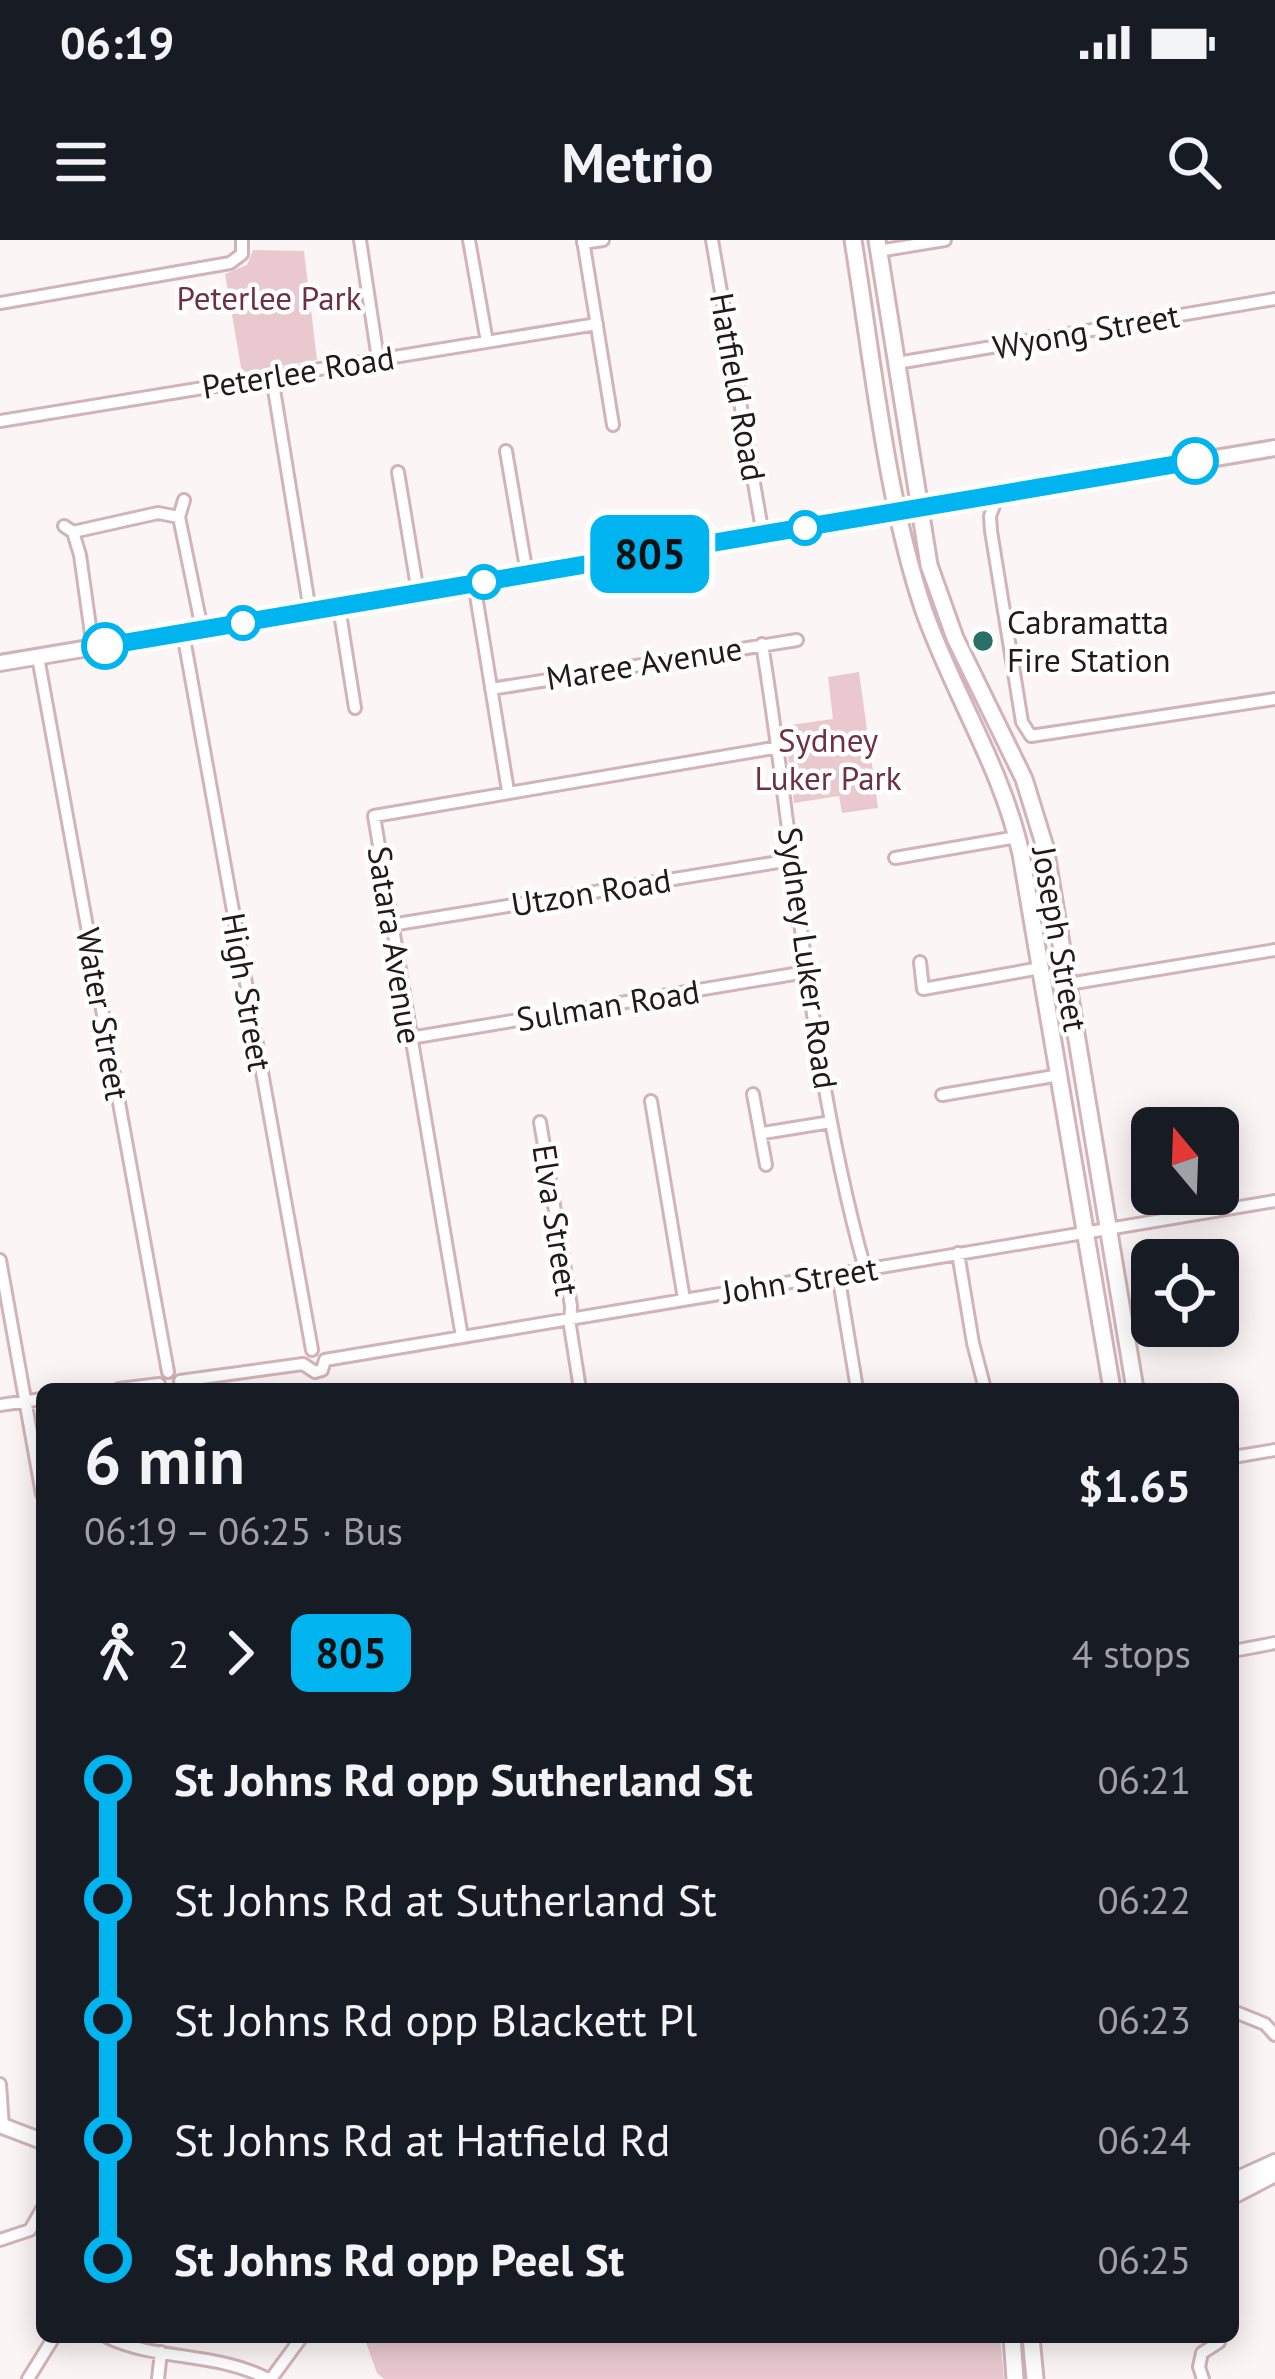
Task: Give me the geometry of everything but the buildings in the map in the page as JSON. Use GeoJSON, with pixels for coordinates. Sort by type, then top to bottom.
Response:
{"type":"FeatureCollection","features":[{"type":"Feature","properties":{"kind":"highway","name":"Joseph Street"},"geometry":{"type":"LineString","coordinates":[[853,240],[899,512],[925,612],[1000,783],[1017,837],[1111,1383]]}},
{"type":"Feature","properties":{"kind":"highway","name":"Joseph Street"},"geometry":{"type":"LineString","coordinates":[[878,245],[918,508],[941,605],[1036,811],[1134,1383]]}},
{"type":"Feature","properties":{"kind":"highway"},"geometry":{"type":"LineString","coordinates":[[1012,2343],[1015,2379]]}},
{"type":"Feature","properties":{"kind":"highway"},"geometry":{"type":"LineString","coordinates":[[1032,2343],[1035,2379]]}},
{"type":"Feature","properties":{"kind":"main road"},"geometry":{"type":"LineString","coordinates":[[0,663],[1275,448]]}},
{"type":"Feature","properties":{"kind":"main road"},"geometry":{"type":"LineString","coordinates":[[1,2125],[36,2139]]}},
{"type":"Feature","properties":{"kind":"main road"},"geometry":{"type":"LineString","coordinates":[[1239,2177],[1275,2162]]}},
{"type":"Feature","properties":{"kind":"main road"},"geometry":{"type":"LineString","coordinates":[[1239,2193],[1275,2174]]}},
{"type":"Feature","properties":{"kind":"street"},"geometry":{"type":"LineString","coordinates":[[0,303],[230,263],[242,254],[242,240]]}},
{"type":"Feature","properties":{"kind":"street"},"geometry":{"type":"LineString","coordinates":[[360,240],[378,359]]}},
{"type":"Feature","properties":{"kind":"street"},"geometry":{"type":"LineString","coordinates":[[469,240],[487,342]]}},
{"type":"Feature","properties":{"kind":"street"},"geometry":{"type":"LineString","coordinates":[[604,240],[583,242],[613,425]]}},
{"type":"Feature","properties":{"kind":"street","name":"Hatfield Road"},"geometry":{"type":"LineString","coordinates":[[712,240],[763,535]]}},
{"type":"Feature","properties":{"kind":"street"},"geometry":{"type":"LineString","coordinates":[[878,245],[945,240]]}},
{"type":"Feature","properties":{"kind":"street","name":"Wyong Street"},"geometry":{"type":"LineString","coordinates":[[897,363],[1275,299]]}},
{"type":"Feature","properties":{"kind":"street","name":"Peterlee Road"},"geometry":{"type":"LineString","coordinates":[[0,421],[597,324]]}},
{"type":"Feature","properties":{"kind":"street"},"geometry":{"type":"LineString","coordinates":[[272,377],[310,611]]}},
{"type":"Feature","properties":{"kind":"street"},"geometry":{"type":"LineString","coordinates":[[506,451],[527,574]]}},
{"type":"Feature","properties":{"kind":"street"},"geometry":{"type":"LineString","coordinates":[[398,472],[418,593]]}},
{"type":"Feature","properties":{"kind":"street"},"geometry":{"type":"LineString","coordinates":[[998,494],[990,516],[991,531],[1022,722],[1031,736],[1275,699]]}},
{"type":"Feature","properties":{"kind":"street"},"geometry":{"type":"LineString","coordinates":[[184,500],[179,517],[202,629]]}},
{"type":"Feature","properties":{"kind":"street"},"geometry":{"type":"LineString","coordinates":[[962,501],[978,508],[991,531]]}},
{"type":"Feature","properties":{"kind":"street"},"geometry":{"type":"LineString","coordinates":[[93,648],[80,555],[69,529],[158,513],[179,517]]}},
{"type":"Feature","properties":{"kind":"street"},"geometry":{"type":"LineString","coordinates":[[474,584],[508,790]]}},
{"type":"Feature","properties":{"kind":"street"},"geometry":{"type":"LineString","coordinates":[[339,607],[355,708]]}},
{"type":"Feature","properties":{"kind":"street","name":"High Street"},"geometry":{"type":"LineString","coordinates":[[183,633],[312,1350]]}},
{"type":"Feature","properties":{"kind":"street","name":"Maree Avenue"},"geometry":{"type":"LineString","coordinates":[[491,689],[796,640]]}},
{"type":"Feature","properties":{"kind":"street","name":"Sydney Luker Road"},"geometry":{"type":"LineString","coordinates":[[762,644],[806,972],[831,1122],[865,1269]]}},
{"type":"Feature","properties":{"kind":"street","name":"Water Street"},"geometry":{"type":"LineString","coordinates":[[38,657],[168,1372]]}},
{"type":"Feature","properties":{"kind":"street","name":"Satara Avenue"},"geometry":{"type":"LineString","coordinates":[[462,1337],[374,816],[779,747]]}},
{"type":"Feature","properties":{"kind":"street"},"geometry":{"type":"LineString","coordinates":[[896,858],[1017,837]]}},
{"type":"Feature","properties":{"kind":"street","name":"Utzon Road"},"geometry":{"type":"LineString","coordinates":[[391,925],[791,860]]}},
{"type":"Feature","properties":{"kind":"street"},"geometry":{"type":"LineString","coordinates":[[1068,984],[1275,950]]}},
{"type":"Feature","properties":{"kind":"street"},"geometry":{"type":"LineString","coordinates":[[920,962],[922,988],[1041,968]]}},
{"type":"Feature","properties":{"kind":"street","name":"Sulman Road"},"geometry":{"type":"LineString","coordinates":[[410,1038],[806,972]]}},
{"type":"Feature","properties":{"kind":"street"},"geometry":{"type":"LineString","coordinates":[[942,1095],[1060,1075]]}},
{"type":"Feature","properties":{"kind":"street"},"geometry":{"type":"LineString","coordinates":[[754,1094],[766,1165]]}},
{"type":"Feature","properties":{"kind":"street"},"geometry":{"type":"LineString","coordinates":[[651,1101],[684,1299]]}},
{"type":"Feature","properties":{"kind":"street","name":"Elva Street"},"geometry":{"type":"LineString","coordinates":[[540,1122],[579,1383]]}},
{"type":"Feature","properties":{"kind":"street"},"geometry":{"type":"LineString","coordinates":[[763,1132],[831,1122]]}},
{"type":"Feature","properties":{"kind":"street","name":"John Street"},"geometry":{"type":"LineString","coordinates":[[326,1360],[1275,1201]]}},
{"type":"Feature","properties":{"kind":"street"},"geometry":{"type":"LineString","coordinates":[[958,1252],[983,1383]]}},
{"type":"Feature","properties":{"kind":"street"},"geometry":{"type":"LineString","coordinates":[[0,1260],[36,1459]]}},
{"type":"Feature","properties":{"kind":"street"},"geometry":{"type":"LineString","coordinates":[[838,1274],[856,1383]]}},
{"type":"Feature","properties":{"kind":"street"},"geometry":{"type":"LineString","coordinates":[[191,1383],[303,1364],[312,1350],[320,1351],[326,1360],[317,1372],[318,1383]]}},
{"type":"Feature","properties":{"kind":"street"},"geometry":{"type":"LineString","coordinates":[[303,1364],[317,1372]]}},
{"type":"Feature","properties":{"kind":"street"},"geometry":{"type":"LineString","coordinates":[[162,1383],[168,1372],[177,1375],[179,1383]]}},
{"type":"Feature","properties":{"kind":"street"},"geometry":{"type":"LineString","coordinates":[[0,1405],[36,1400]]}},
{"type":"Feature","properties":{"kind":"street"},"geometry":{"type":"LineString","coordinates":[[1239,1456],[1275,1450]]}},
{"type":"Feature","properties":{"kind":"street"},"geometry":{"type":"LineString","coordinates":[[1239,1650],[1275,1643]]}},
{"type":"Feature","properties":{"kind":"street"},"geometry":{"type":"LineString","coordinates":[[1239,2013],[1265,2024],[1275,2035]]}},
{"type":"Feature","properties":{"kind":"street"},"geometry":{"type":"LineString","coordinates":[[0,2084],[1,2125]]}},
{"type":"Feature","properties":{"kind":"street"},"geometry":{"type":"LineString","coordinates":[[0,2240],[30,2230],[36,2220]]}},
{"type":"Feature","properties":{"kind":"street"},"geometry":{"type":"LineString","coordinates":[[28,2379],[50,2343]]}},
{"type":"Feature","properties":{"kind":"street"},"geometry":{"type":"LineString","coordinates":[[129,2343],[225,2362],[269,2379],[297,2343]]}},
{"type":"Feature","properties":{"kind":"street"},"geometry":{"type":"LineString","coordinates":[[1203,2379],[1202,2354],[1218,2343]]}},
{"type":"Feature","properties":{"kind":"street"},"geometry":{"type":"LineString","coordinates":[[158,2379],[161,2352]]}},
{"type":"Feature","properties":{"kind":"green space","name":"Peterlee Park"},"geometry":{"type":"Polygon","coordinates":[[[253,250],[304,251],[317,360],[242,373],[225,274],[247,265],[253,250]]]}},
{"type":"Feature","properties":{"kind":"green space","name":"Sydney Luker Park"},"geometry":{"type":"Polygon","coordinates":[[[859,672],[878,808],[842,813],[839,796],[794,803],[784,726],[833,719],[828,677],[859,672]]]}},
{"type":"Feature","properties":{"kind":"green space"},"geometry":{"type":"Polygon","coordinates":[[[366,2343],[1001,2343],[1004,2379],[384,2379],[377,2373],[366,2343]]]}},
{"type":"Feature","properties":{"kind":"bus line","name":"805"},"geometry":{"type":"LineString","coordinates":[[105,646],[1195,461]]}},
{"type":"Feature","properties":{"kind":"place","name":"Cabramatta Fire Station"},"geometry":{"type":"Point","coordinates":[983,641]}}]}
